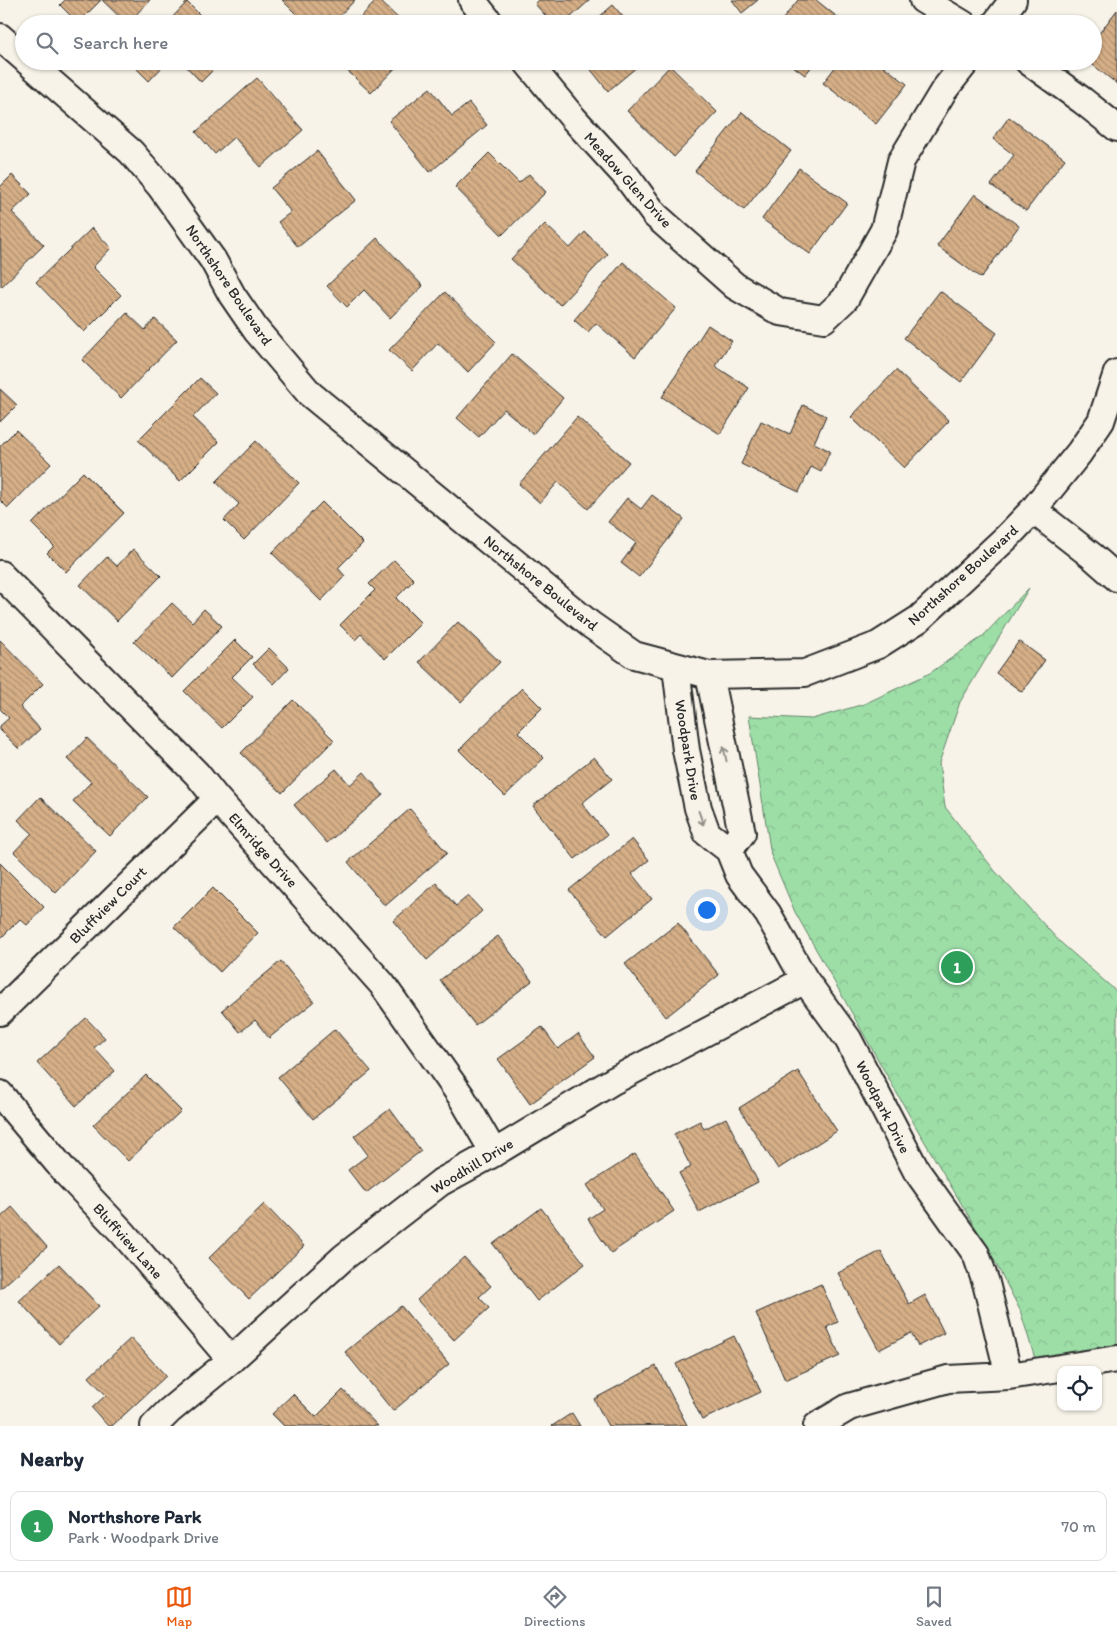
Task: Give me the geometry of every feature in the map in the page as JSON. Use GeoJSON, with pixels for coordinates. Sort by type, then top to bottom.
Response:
{"type":"FeatureCollection","features":[{"type":"Feature","properties":{"kind":"street"},"geometry":{"type":"LineString","coordinates":[[472,0],[484,15]]}},
{"type":"Feature","properties":{"kind":"street"},"geometry":{"type":"LineString","coordinates":[[924,0],[948,15]]}},
{"type":"Feature","properties":{"kind":"street"},"geometry":{"type":"LineString","coordinates":[[1002,15],[1013,0]]}},
{"type":"Feature","properties":{"kind":"street"},"geometry":{"type":"LineString","coordinates":[[0,37],[15,50]]}},
{"type":"Feature","properties":{"kind":"street","name":"Northshore Boulevard"},"geometry":{"type":"LineString","coordinates":[[37,70],[131,152],[160,186],[213,260],[232,295],[256,330],[310,394],[591,625],[634,655],[709,674],[806,673],[878,645],[919,619],[1007,537],[1033,510],[1079,453],[1101,421],[1117,373]]}},
{"type":"Feature","properties":{"kind":"street","name":"Meadow Glen Drive"},"geometry":{"type":"LineString","coordinates":[[534,70],[573,118],[627,177],[655,215],[735,286],[780,312],[824,319],[845,299],[884,230],[901,161],[944,90],[960,70]]}},
{"type":"Feature","properties":{"kind":"street"},"geometry":{"type":"LineString","coordinates":[[1040,70],[1117,128]]}},
{"type":"Feature","properties":{"kind":"street"},"geometry":{"type":"LineString","coordinates":[[1033,510],[1117,578]]}},
{"type":"Feature","properties":{"kind":"street","name":"Elmridge Drive"},"geometry":{"type":"LineString","coordinates":[[0,574],[197,774],[216,799],[382,984],[461,1096],[494,1153]]}},
{"type":"Feature","properties":{"kind":"street","name":"Woodpark Drive"},"geometry":{"type":"LineString","coordinates":[[676,666],[686,750],[698,808],[707,833],[729,850],[738,875],[768,914],[805,980],[848,1039],[916,1170],[976,1254],[986,1282],[1009,1376]]}},
{"type":"Feature","properties":{"kind":"street"},"geometry":{"type":"LineString","coordinates":[[709,674],[742,833],[729,850]]}},
{"type":"Feature","properties":{"kind":"street","name":"Bluffview Court"},"geometry":{"type":"LineString","coordinates":[[0,1012],[216,799]]}},
{"type":"Feature","properties":{"kind":"street","name":"Woodhill Drive"},"geometry":{"type":"LineString","coordinates":[[154,1426],[169,1411],[231,1360],[344,1257],[441,1182],[494,1153],[613,1081],[805,980]]}},
{"type":"Feature","properties":{"kind":"street","name":"Bluffview Lane"},"geometry":{"type":"LineString","coordinates":[[0,1094],[67,1174],[123,1233],[231,1360]]}},
{"type":"Feature","properties":{"kind":"street"},"geometry":{"type":"LineString","coordinates":[[817,1426],[849,1407],[948,1379],[1009,1376],[1117,1359]]}},
{"type":"Feature","properties":{"kind":"green space"},"geometry":{"type":"Polygon","coordinates":[[[1029,588],[960,702],[939,763],[945,807],[995,871],[1059,941],[1117,992],[1117,1352],[1036,1362],[1020,1310],[990,1252],[916,1127],[795,912],[771,855],[749,716],[812,719],[864,704],[930,673],[982,637],[1029,588]]]}},
{"type":"Feature","properties":{"kind":"building"},"geometry":{"type":"Polygon","coordinates":[[[65,0],[101,0],[86,15],[70,15],[60,5],[65,0]]]}},
{"type":"Feature","properties":{"kind":"building"},"geometry":{"type":"Polygon","coordinates":[[[102,0],[150,0],[136,15],[118,15],[102,0]]]}},
{"type":"Feature","properties":{"kind":"building"},"geometry":{"type":"Polygon","coordinates":[[[282,0],[355,0],[341,15],[297,15],[282,0]]]}},
{"type":"Feature","properties":{"kind":"building"},"geometry":{"type":"Polygon","coordinates":[[[379,0],[395,15],[363,15],[379,0]]]}},
{"type":"Feature","properties":{"kind":"building"},"geometry":{"type":"Polygon","coordinates":[[[539,0],[590,0],[573,15],[545,15],[535,4],[539,0]]]}},
{"type":"Feature","properties":{"kind":"building"},"geometry":{"type":"Polygon","coordinates":[[[732,0],[758,0],[742,13],[732,0]]]}},
{"type":"Feature","properties":{"kind":"building"},"geometry":{"type":"Polygon","coordinates":[[[798,0],[816,0],[835,15],[786,15],[798,0]]]}},
{"type":"Feature","properties":{"kind":"building"},"geometry":{"type":"Polygon","coordinates":[[[187,2],[200,15],[175,15],[187,2]]]}},
{"type":"Feature","properties":{"kind":"building"},"geometry":{"type":"Polygon","coordinates":[[[613,5],[621,15],[601,15],[613,5]]]}},
{"type":"Feature","properties":{"kind":"building"},"geometry":{"type":"Polygon","coordinates":[[[1117,10],[1117,84],[1099,70],[1102,70],[1102,30],[1117,10]]]}},
{"type":"Feature","properties":{"kind":"building"},"geometry":{"type":"Polygon","coordinates":[[[138,70],[159,70],[149,81],[138,70]]]}},
{"type":"Feature","properties":{"kind":"building"},"geometry":{"type":"Polygon","coordinates":[[[190,70],[213,70],[201,82],[190,70]]]}},
{"type":"Feature","properties":{"kind":"building"},"geometry":{"type":"Polygon","coordinates":[[[347,70],[393,70],[371,93],[347,70]]]}},
{"type":"Feature","properties":{"kind":"building"},"geometry":{"type":"Polygon","coordinates":[[[591,70],[633,70],[608,91],[591,70]]]}},
{"type":"Feature","properties":{"kind":"building"},"geometry":{"type":"Polygon","coordinates":[[[666,70],[674,70],[717,112],[674,157],[627,111],[666,70]]]}},
{"type":"Feature","properties":{"kind":"building"},"geometry":{"type":"Polygon","coordinates":[[[798,70],[809,70],[805,75],[798,70]]]}},
{"type":"Feature","properties":{"kind":"building"},"geometry":{"type":"Polygon","coordinates":[[[833,70],[889,70],[907,84],[876,124],[823,83],[833,70]]]}},
{"type":"Feature","properties":{"kind":"building"},"geometry":{"type":"Polygon","coordinates":[[[257,78],[303,130],[261,167],[234,137],[215,154],[196,132],[257,78]]]}},
{"type":"Feature","properties":{"kind":"building"},"geometry":{"type":"Polygon","coordinates":[[[430,88],[452,116],[469,103],[487,125],[430,172],[389,121],[430,88]]]}},
{"type":"Feature","properties":{"kind":"building"},"geometry":{"type":"Polygon","coordinates":[[[742,112],[791,151],[744,210],[695,171],[742,112]]]}},
{"type":"Feature","properties":{"kind":"building"},"geometry":{"type":"Polygon","coordinates":[[[1009,117],[1065,159],[1026,211],[991,185],[1014,155],[993,139],[1009,117]]]}},
{"type":"Feature","properties":{"kind":"building"},"geometry":{"type":"Polygon","coordinates":[[[317,151],[356,200],[298,247],[278,222],[291,212],[271,188],[317,151]]]}},
{"type":"Feature","properties":{"kind":"building"},"geometry":{"type":"Polygon","coordinates":[[[489,153],[519,183],[529,174],[546,192],[502,235],[455,187],[489,153]]]}},
{"type":"Feature","properties":{"kind":"building"},"geometry":{"type":"Polygon","coordinates":[[[799,168],[847,203],[810,254],[762,219],[799,168]]]}},
{"type":"Feature","properties":{"kind":"building"},"geometry":{"type":"Polygon","coordinates":[[[12,175],[31,194],[12,212],[44,245],[1,287],[0,187],[12,175]]]}},
{"type":"Feature","properties":{"kind":"building"},"geometry":{"type":"Polygon","coordinates":[[[975,194],[1019,226],[981,278],[937,246],[975,194]]]}},
{"type":"Feature","properties":{"kind":"building"},"geometry":{"type":"Polygon","coordinates":[[[545,224],[570,248],[585,232],[608,254],[560,305],[511,259],[545,224]]]}},
{"type":"Feature","properties":{"kind":"building"},"geometry":{"type":"Polygon","coordinates":[[[92,228],[111,248],[93,267],[121,295],[84,332],[36,282],[92,228]]]}},
{"type":"Feature","properties":{"kind":"building"},"geometry":{"type":"Polygon","coordinates":[[[377,238],[423,286],[390,318],[364,290],[347,307],[327,286],[377,238]]]}},
{"type":"Feature","properties":{"kind":"building"},"geometry":{"type":"Polygon","coordinates":[[[623,262],[676,308],[635,357],[596,323],[588,332],[574,320],[623,262]]]}},
{"type":"Feature","properties":{"kind":"building"},"geometry":{"type":"Polygon","coordinates":[[[940,291],[997,333],[961,382],[904,338],[940,291]]]}},
{"type":"Feature","properties":{"kind":"building"},"geometry":{"type":"Polygon","coordinates":[[[445,292],[496,342],[468,372],[438,343],[412,371],[389,350],[445,292]]]}},
{"type":"Feature","properties":{"kind":"building"},"geometry":{"type":"Polygon","coordinates":[[[127,313],[145,330],[155,319],[177,340],[121,398],[82,360],[127,313]]]}},
{"type":"Feature","properties":{"kind":"building"},"geometry":{"type":"Polygon","coordinates":[[[708,325],[732,341],[715,366],[749,388],[720,434],[662,397],[708,325]]]}},
{"type":"Feature","properties":{"kind":"building"},"geometry":{"type":"Polygon","coordinates":[[[512,354],[563,398],[533,434],[504,409],[479,437],[457,418],[512,354]]]}},
{"type":"Feature","properties":{"kind":"building"},"geometry":{"type":"Polygon","coordinates":[[[896,370],[949,421],[904,468],[851,417],[896,370]]]}},
{"type":"Feature","properties":{"kind":"building"},"geometry":{"type":"Polygon","coordinates":[[[200,378],[216,393],[193,417],[219,442],[180,481],[138,440],[200,378]]]}},
{"type":"Feature","properties":{"kind":"building"},"geometry":{"type":"Polygon","coordinates":[[[0,389],[17,405],[0,422],[0,389]]]}},
{"type":"Feature","properties":{"kind":"building"},"geometry":{"type":"Polygon","coordinates":[[[803,405],[826,416],[814,443],[830,451],[821,472],[811,467],[799,492],[741,464],[761,421],[790,434],[803,405]]]}},
{"type":"Feature","properties":{"kind":"building"},"geometry":{"type":"Polygon","coordinates":[[[577,417],[629,462],[588,509],[558,482],[540,503],[519,484],[577,417]]]}},
{"type":"Feature","properties":{"kind":"building"},"geometry":{"type":"Polygon","coordinates":[[[16,430],[51,464],[8,508],[0,500],[0,446],[16,430]]]}},
{"type":"Feature","properties":{"kind":"building"},"geometry":{"type":"Polygon","coordinates":[[[256,441],[299,483],[244,540],[224,520],[239,504],[216,482],[256,441]]]}},
{"type":"Feature","properties":{"kind":"building"},"geometry":{"type":"Polygon","coordinates":[[[83,472],[124,513],[66,572],[47,553],[54,546],[32,524],[83,472]]]}},
{"type":"Feature","properties":{"kind":"building"},"geometry":{"type":"Polygon","coordinates":[[[652,495],[684,519],[639,577],[621,563],[636,543],[608,522],[627,498],[641,509],[652,495]]]}},
{"type":"Feature","properties":{"kind":"building"},"geometry":{"type":"Polygon","coordinates":[[[322,502],[363,543],[338,568],[345,576],[321,601],[272,553],[322,502]]]}},
{"type":"Feature","properties":{"kind":"building"},"geometry":{"type":"Polygon","coordinates":[[[133,549],[161,576],[117,621],[80,585],[107,557],[117,566],[133,549]]]}},
{"type":"Feature","properties":{"kind":"building"},"geometry":{"type":"Polygon","coordinates":[[[394,560],[414,580],[396,598],[421,623],[385,659],[361,634],[355,640],[340,625],[375,590],[369,584],[394,560]]]}},
{"type":"Feature","properties":{"kind":"building"},"geometry":{"type":"Polygon","coordinates":[[[172,603],[192,622],[204,609],[222,626],[172,678],[134,642],[172,603]]]}},
{"type":"Feature","properties":{"kind":"building"},"geometry":{"type":"Polygon","coordinates":[[[458,622],[500,662],[461,702],[419,662],[458,622]]]}},
{"type":"Feature","properties":{"kind":"building"},"geometry":{"type":"Polygon","coordinates":[[[0,640],[43,684],[20,707],[40,729],[19,749],[0,730],[0,726],[9,718],[0,709],[0,640]]]}},
{"type":"Feature","properties":{"kind":"building"},"geometry":{"type":"Polygon","coordinates":[[[235,640],[252,657],[232,677],[253,697],[222,728],[184,691],[235,640]]]}},
{"type":"Feature","properties":{"kind":"building"},"geometry":{"type":"Polygon","coordinates":[[[1019,641],[1045,660],[1022,692],[996,673],[1019,641]]]}},
{"type":"Feature","properties":{"kind":"building"},"geometry":{"type":"Polygon","coordinates":[[[269,648],[289,668],[274,684],[253,664],[269,648]]]}},
{"type":"Feature","properties":{"kind":"building"},"geometry":{"type":"Polygon","coordinates":[[[522,688],[542,708],[518,732],[544,758],[505,796],[459,750],[522,688]]]}},
{"type":"Feature","properties":{"kind":"building"},"geometry":{"type":"Polygon","coordinates":[[[293,700],[334,740],[282,793],[241,753],[293,700]]]}},
{"type":"Feature","properties":{"kind":"building"},"geometry":{"type":"Polygon","coordinates":[[[87,738],[148,797],[110,836],[73,801],[91,782],[67,759],[87,738]]]}},
{"type":"Feature","properties":{"kind":"building"},"geometry":{"type":"Polygon","coordinates":[[[594,757],[612,779],[582,803],[607,835],[575,859],[533,806],[594,757]]]}},
{"type":"Feature","properties":{"kind":"building"},"geometry":{"type":"Polygon","coordinates":[[[336,769],[350,785],[364,772],[383,795],[327,843],[294,805],[336,769]]]}},
{"type":"Feature","properties":{"kind":"building"},"geometry":{"type":"Polygon","coordinates":[[[40,797],[96,851],[56,893],[14,852],[32,833],[18,820],[40,797]]]}},
{"type":"Feature","properties":{"kind":"building"},"geometry":{"type":"Polygon","coordinates":[[[410,809],[447,853],[385,906],[348,862],[410,809]]]}},
{"type":"Feature","properties":{"kind":"building"},"geometry":{"type":"Polygon","coordinates":[[[632,839],[649,860],[632,874],[652,899],[607,936],[569,890],[632,839]]]}},
{"type":"Feature","properties":{"kind":"building"},"geometry":{"type":"Polygon","coordinates":[[[0,863],[44,907],[27,925],[20,919],[0,939],[0,863]]]}},
{"type":"Feature","properties":{"kind":"building"},"geometry":{"type":"Polygon","coordinates":[[[436,883],[456,906],[468,896],[482,911],[427,960],[393,921],[436,883]]]}},
{"type":"Feature","properties":{"kind":"building"},"geometry":{"type":"Polygon","coordinates":[[[213,888],[258,933],[220,972],[174,927],[213,888]]]}},
{"type":"Feature","properties":{"kind":"building"},"geometry":{"type":"Polygon","coordinates":[[[678,923],[719,975],[666,1017],[625,964],[678,923]]]}},
{"type":"Feature","properties":{"kind":"building"},"geometry":{"type":"Polygon","coordinates":[[[498,936],[532,981],[475,1025],[440,980],[498,936]]]}},
{"type":"Feature","properties":{"kind":"building"},"geometry":{"type":"Polygon","coordinates":[[[281,961],[314,1002],[269,1038],[255,1020],[240,1032],[222,1010],[281,961]]]}},
{"type":"Feature","properties":{"kind":"building"},"geometry":{"type":"Polygon","coordinates":[[[86,1018],[105,1038],[94,1048],[115,1071],[76,1106],[37,1063],[86,1018]]]}},
{"type":"Feature","properties":{"kind":"building"},"geometry":{"type":"Polygon","coordinates":[[[542,1027],[558,1049],[578,1034],[595,1057],[530,1104],[498,1059],[542,1027]]]}},
{"type":"Feature","properties":{"kind":"building"},"geometry":{"type":"Polygon","coordinates":[[[335,1029],[371,1071],[313,1119],[278,1077],[335,1029]]]}},
{"type":"Feature","properties":{"kind":"building"},"geometry":{"type":"Polygon","coordinates":[[[798,1071],[837,1131],[778,1169],[739,1108],[798,1071]]]}},
{"type":"Feature","properties":{"kind":"building"},"geometry":{"type":"Polygon","coordinates":[[[146,1075],[181,1111],[128,1161],[93,1125],[146,1075]]]}},
{"type":"Feature","properties":{"kind":"building"},"geometry":{"type":"Polygon","coordinates":[[[390,1109],[421,1151],[366,1193],[348,1170],[368,1155],[354,1136],[390,1109]]]}},
{"type":"Feature","properties":{"kind":"building"},"geometry":{"type":"Polygon","coordinates":[[[726,1118],[758,1182],[699,1212],[679,1173],[691,1167],[674,1134],[700,1121],[704,1129],[726,1118]]]}},
{"type":"Feature","properties":{"kind":"building"},"geometry":{"type":"Polygon","coordinates":[[[635,1154],[674,1211],[611,1253],[588,1219],[603,1209],[587,1185],[635,1154]]]}},
{"type":"Feature","properties":{"kind":"building"},"geometry":{"type":"Polygon","coordinates":[[[264,1204],[304,1246],[249,1299],[209,1258],[264,1204]]]}},
{"type":"Feature","properties":{"kind":"building"},"geometry":{"type":"Polygon","coordinates":[[[12,1207],[47,1247],[0,1289],[0,1218],[12,1207]]]}},
{"type":"Feature","properties":{"kind":"building"},"geometry":{"type":"Polygon","coordinates":[[[541,1208],[585,1264],[537,1301],[493,1244],[541,1208]]]}},
{"type":"Feature","properties":{"kind":"building"},"geometry":{"type":"Polygon","coordinates":[[[881,1251],[909,1304],[925,1295],[944,1333],[918,1346],[911,1333],[879,1350],[838,1273],[881,1251]]]}},
{"type":"Feature","properties":{"kind":"building"},"geometry":{"type":"Polygon","coordinates":[[[464,1257],[491,1286],[479,1297],[489,1308],[454,1340],[417,1300],[464,1257]]]}},
{"type":"Feature","properties":{"kind":"building"},"geometry":{"type":"Polygon","coordinates":[[[59,1264],[99,1306],[59,1344],[19,1301],[59,1264]]]}},
{"type":"Feature","properties":{"kind":"building"},"geometry":{"type":"Polygon","coordinates":[[[821,1284],[838,1322],[827,1327],[840,1356],[785,1380],[756,1313],[821,1284]]]}},
{"type":"Feature","properties":{"kind":"building"},"geometry":{"type":"Polygon","coordinates":[[[401,1306],[449,1364],[393,1411],[345,1352],[401,1306]]]}},
{"type":"Feature","properties":{"kind":"building"},"geometry":{"type":"Polygon","coordinates":[[[734,1336],[761,1392],[702,1420],[676,1364],[734,1336]]]}},
{"type":"Feature","properties":{"kind":"building"},"geometry":{"type":"Polygon","coordinates":[[[131,1338],[166,1376],[112,1426],[108,1426],[92,1408],[106,1395],[89,1377],[131,1338]]]}},
{"type":"Feature","properties":{"kind":"building"},"geometry":{"type":"Polygon","coordinates":[[[656,1366],[687,1425],[608,1426],[594,1399],[656,1366]]]}},
{"type":"Feature","properties":{"kind":"building"},"geometry":{"type":"Polygon","coordinates":[[[343,1390],[378,1426],[284,1426],[272,1414],[293,1394],[316,1417],[343,1390]]]}},
{"type":"Feature","properties":{"kind":"building"},"geometry":{"type":"Polygon","coordinates":[[[572,1413],[580,1426],[552,1426],[572,1413]]]}},
{"type":"Feature","properties":{"kind":"place","name":"Northshore Park"},"geometry":{"type":"Point","coordinates":[957,967]}}]}
